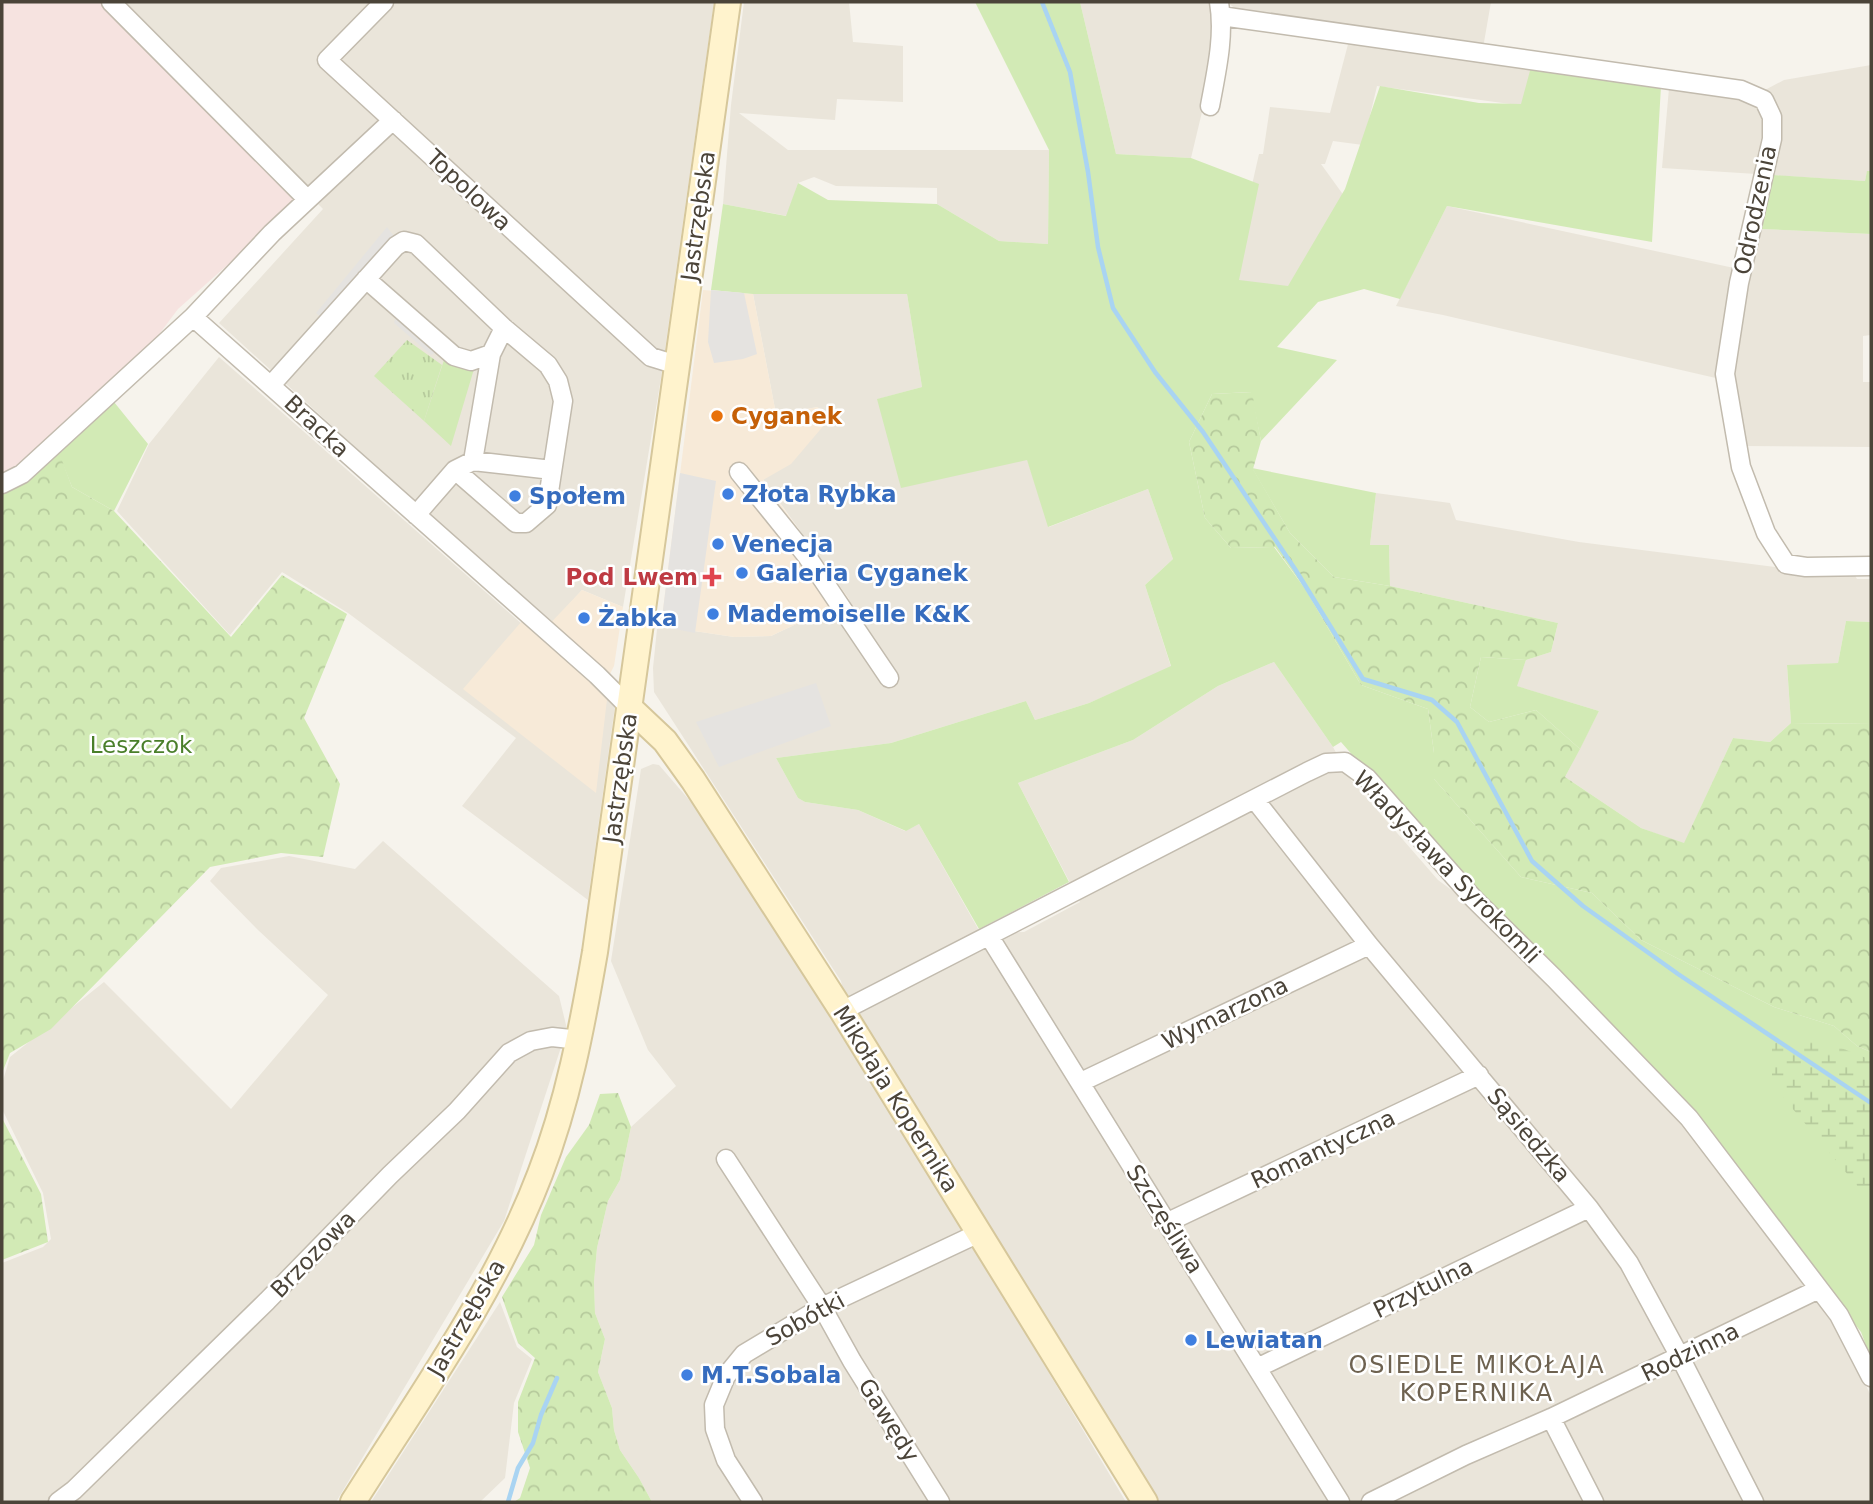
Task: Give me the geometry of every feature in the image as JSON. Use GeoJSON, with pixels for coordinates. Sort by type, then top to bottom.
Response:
{"type":"FeatureCollection","features":[{"type":"Feature","properties":{"kind":"main road","name":"Jastrzębska"},"geometry":{"type":"LineString","coordinates":[[353,1502],[459,1335],[516,1230],[540,1174],[580,1040],[630,708],[634,662],[728,2]]}},
{"type":"Feature","properties":{"kind":"main road","name":"Mikołaja Kopernika"},"geometry":{"type":"LineString","coordinates":[[630,708],[665,741],[693,780],[842,1011],[1145,1502]]}},
{"type":"Feature","properties":{"kind":"street"},"geometry":{"type":"LineString","coordinates":[[111,2],[307,199]]}},
{"type":"Feature","properties":{"kind":"street","name":"Topolowa"},"geometry":{"type":"LineString","coordinates":[[384,2],[327,60],[651,357],[677,365]]}},
{"type":"Feature","properties":{"kind":"street","name":"Odrodzenia"},"geometry":{"type":"LineString","coordinates":[[1210,106],[1217,66],[1220,9],[1741,90],[1763,100],[1772,117],[1772,139],[1739,283],[1725,374],[1741,467],[1766,533],[1786,564],[1871,566]]}},
{"type":"Feature","properties":{"kind":"street"},"geometry":{"type":"LineString","coordinates":[[2,484],[22,474],[193,317],[307,199],[393,120]]}},
{"type":"Feature","properties":{"kind":"street"},"geometry":{"type":"LineString","coordinates":[[272,384],[396,246],[404,241],[416,244],[504,328],[548,365],[558,381],[563,401],[547,505],[526,523],[516,523],[455,470]]}},
{"type":"Feature","properties":{"kind":"street"},"geometry":{"type":"LineString","coordinates":[[366,279],[454,356],[471,361],[491,355]]}},
{"type":"Feature","properties":{"kind":"street","name":"Bracka"},"geometry":{"type":"LineString","coordinates":[[193,317],[272,384],[597,675],[630,708]]}},
{"type":"Feature","properties":{"kind":"street"},"geometry":{"type":"LineString","coordinates":[[473,461],[491,355],[504,328]]}},
{"type":"Feature","properties":{"kind":"street"},"geometry":{"type":"LineString","coordinates":[[416,515],[455,470],[473,461],[552,470]]}},
{"type":"Feature","properties":{"kind":"street"},"geometry":{"type":"LineString","coordinates":[[739,472],[806,555],[889,678]]}},
{"type":"Feature","properties":{"kind":"street","name":"Władysława Syrokomli"},"geometry":{"type":"LineString","coordinates":[[842,1011],[1326,763],[1345,762],[1367,779],[1474,899],[1689,1118],[1839,1315],[1871,1377]]}},
{"type":"Feature","properties":{"kind":"street","name":"Sąsiedzka"},"geometry":{"type":"LineString","coordinates":[[1255,800],[1369,944],[1589,1208],[1629,1263],[1754,1502]]}},
{"type":"Feature","properties":{"kind":"street","name":"Szczęśliwa"},"geometry":{"type":"LineString","coordinates":[[989,936],[1340,1502]]}},
{"type":"Feature","properties":{"kind":"street","name":"Wymarzona"},"geometry":{"type":"LineString","coordinates":[[1081,1082],[1369,944]]}},
{"type":"Feature","properties":{"kind":"street","name":"Brzozowa"},"geometry":{"type":"LineString","coordinates":[[58,1502],[74,1490],[267,1301],[390,1175],[457,1111],[509,1053],[531,1041],[552,1037],[580,1040]]}},
{"type":"Feature","properties":{"kind":"street","name":"Romantyczna"},"geometry":{"type":"LineString","coordinates":[[1168,1222],[1479,1075]]}},
{"type":"Feature","properties":{"kind":"street","name":"Gawędy"},"geometry":{"type":"LineString","coordinates":[[726,1159],[822,1307],[940,1502]]}},
{"type":"Feature","properties":{"kind":"street","name":"Przytulna"},"geometry":{"type":"LineString","coordinates":[[1257,1368],[1589,1208]]}},
{"type":"Feature","properties":{"kind":"street","name":"Sobótki"},"geometry":{"type":"LineString","coordinates":[[753,1502],[726,1460],[715,1429],[714,1405],[726,1376],[744,1354],[822,1307],[979,1233]]}},
{"type":"Feature","properties":{"kind":"street","name":"Rodzinna"},"geometry":{"type":"LineString","coordinates":[[1371,1502],[1819,1289]]}},
{"type":"Feature","properties":{"kind":"street"},"geometry":{"type":"LineString","coordinates":[[1551,1418],[1594,1502]]}},
{"type":"Feature","properties":{"kind":"shaded area"},"geometry":{"type":"Polygon","coordinates":[[[2,2],[105,2],[296,194],[297,203],[178,309],[136,365],[2,479],[2,2]]]}},
{"type":"Feature","properties":{"kind":"shaded area"},"geometry":{"type":"Polygon","coordinates":[[[118,2],[714,2],[661,378],[623,607],[582,590],[553,622],[409,496],[219,323],[323,209],[118,2]]]}},
{"type":"Feature","properties":{"kind":"shaded area"},"geometry":{"type":"Polygon","coordinates":[[[744,2],[849,2],[853,42],[903,46],[903,102],[837,99],[835,120],[739,113],[788,150],[1049,150],[1048,244],[999,241],[937,204],[937,188],[836,186],[814,177],[798,183],[787,216],[723,204],[731,105],[744,2]]]}},
{"type":"Feature","properties":{"kind":"shaded area"},"geometry":{"type":"Polygon","coordinates":[[[1080,2],[1491,2],[1483,48],[1538,65],[1525,106],[1377,86],[1363,145],[1333,141],[1325,164],[1321,164],[1347,200],[1294,293],[1230,282],[1259,154],[1263,154],[1270,107],[1330,113],[1352,29],[1240,12],[1228,3],[1191,158],[1116,154],[1080,2]]]}},
{"type":"Feature","properties":{"kind":"shaded area"},"geometry":{"type":"Polygon","coordinates":[[[1871,65],[1871,171],[1867,172],[1865,181],[1662,168],[1669,88],[1765,90],[1784,80],[1871,65]]]}},
{"type":"Feature","properties":{"kind":"shaded area"},"geometry":{"type":"Polygon","coordinates":[[[1447,206],[1734,268],[1720,379],[1396,306],[1447,206]]]}},
{"type":"Feature","properties":{"kind":"shaded area"},"geometry":{"type":"Polygon","coordinates":[[[387,227],[400,244],[327,322],[316,313],[387,227]]]}},
{"type":"Feature","properties":{"kind":"shaded area"},"geometry":{"type":"Polygon","coordinates":[[[1761,229],[1871,234],[1871,335],[1863,336],[1863,382],[1871,382],[1871,447],[1743,446],[1731,373],[1738,309],[1761,229]]]}},
{"type":"Feature","properties":{"kind":"shaded area"},"geometry":{"type":"Polygon","coordinates":[[[703,290],[753,294],[776,414],[818,407],[825,424],[791,464],[763,480],[849,599],[771,636],[734,637],[661,626],[703,290]]]}},
{"type":"Feature","properties":{"kind":"shaded area"},"geometry":{"type":"Polygon","coordinates":[[[711,290],[744,293],[757,354],[714,363],[708,342],[711,290]]]}},
{"type":"Feature","properties":{"kind":"shaded area"},"geometry":{"type":"Polygon","coordinates":[[[753,294],[907,294],[922,387],[878,399],[1027,459],[1049,527],[1148,489],[1173,559],[1145,585],[1171,667],[1089,703],[1035,720],[1026,701],[891,743],[776,758],[798,798],[805,802],[858,810],[905,831],[919,824],[981,934],[1024,932],[1080,902],[1018,783],[1133,740],[1218,686],[1274,662],[1333,747],[1351,780],[1438,880],[1480,911],[1689,1124],[1827,1304],[1871,1396],[1871,1502],[1153,1502],[848,1012],[841,981],[654,692],[653,668],[657,629],[661,626],[734,637],[771,636],[849,599],[763,479],[791,463],[818,407],[776,414],[753,294]]]}},
{"type":"Feature","properties":{"kind":"shaded area"},"geometry":{"type":"Polygon","coordinates":[[[398,307],[444,347],[431,355],[394,323],[398,307]]]}},
{"type":"Feature","properties":{"kind":"shaded area"},"geometry":{"type":"Polygon","coordinates":[[[219,357],[615,706],[588,900],[462,806],[516,738],[348,613],[282,572],[230,635],[117,511],[149,444],[219,357]]]}},
{"type":"Feature","properties":{"kind":"shaded area"},"geometry":{"type":"Polygon","coordinates":[[[680,473],[716,481],[695,633],[661,626],[680,473]]]}},
{"type":"Feature","properties":{"kind":"shaded area"},"geometry":{"type":"Polygon","coordinates":[[[1376,493],[1450,503],[1456,520],[1579,542],[1775,567],[1853,572],[1857,579],[1871,579],[1871,622],[1846,621],[1838,663],[1787,666],[1791,723],[1770,742],[1733,738],[1684,844],[1641,828],[1565,777],[1599,711],[1516,686],[1526,660],[1551,652],[1558,623],[1390,586],[1389,546],[1370,545],[1376,493]]]}},
{"type":"Feature","properties":{"kind":"shaded area"},"geometry":{"type":"Polygon","coordinates":[[[582,590],[623,607],[614,666],[610,674],[596,793],[463,689],[522,621],[539,635],[582,590]]]}},
{"type":"Feature","properties":{"kind":"shaded area"},"geometry":{"type":"Polygon","coordinates":[[[816,683],[831,726],[719,767],[696,722],[816,683]]]}},
{"type":"Feature","properties":{"kind":"shaded area"},"geometry":{"type":"Polygon","coordinates":[[[653,764],[659,765],[697,809],[843,1028],[1126,1502],[652,1502],[620,1450],[614,1430],[612,1408],[598,1372],[605,1339],[595,1313],[594,1282],[597,1248],[608,1201],[620,1180],[631,1127],[676,1086],[648,1050],[611,961],[641,769],[653,764]]]}},
{"type":"Feature","properties":{"kind":"shaded area"},"geometry":{"type":"Polygon","coordinates":[[[383,841],[559,996],[567,1029],[504,1221],[336,1502],[2,1502],[2,1263],[43,1247],[51,1239],[43,1193],[2,1109],[2,1084],[10,1057],[104,982],[231,1109],[328,995],[210,881],[221,868],[289,856],[355,869],[383,841]]]}},
{"type":"Feature","properties":{"kind":"shaded area"},"geometry":{"type":"Polygon","coordinates":[[[500,1302],[517,1347],[532,1359],[514,1403],[505,1478],[480,1502],[371,1502],[500,1302]]]}},
{"type":"Feature","properties":{"kind":"green space"},"geometry":{"type":"Polygon","coordinates":[[[975,2],[1080,2],[1116,154],[1191,158],[1259,184],[1239,280],[1288,286],[1345,189],[1380,86],[1479,103],[1521,104],[1531,67],[1661,86],[1652,242],[1447,206],[1400,299],[1364,289],[1318,302],[1277,347],[1337,360],[1261,441],[1251,392],[1212,394],[1189,442],[1205,518],[1231,548],[1274,547],[1306,590],[1361,685],[1428,709],[1434,753],[1434,779],[1521,877],[1592,893],[1641,940],[1774,1007],[1834,1026],[1857,1046],[1871,1052],[1871,1359],[1861,1332],[1685,1104],[1457,875],[1341,742],[1333,747],[1274,662],[1218,686],[1133,740],[1018,783],[1069,882],[979,929],[919,824],[906,831],[858,810],[805,802],[798,798],[776,758],[891,743],[1026,701],[1035,720],[1089,703],[1171,666],[1145,585],[1173,559],[1148,489],[1048,527],[1027,460],[901,488],[877,399],[922,387],[907,294],[753,294],[711,290],[723,204],[786,216],[798,183],[828,200],[937,204],[999,241],[1048,244],[1049,150],[975,2]]]}},
{"type":"Feature","properties":{"kind":"green space"},"geometry":{"type":"Polygon","coordinates":[[[1867,171],[1871,171],[1871,234],[1761,229],[1773,175],[1865,181],[1867,171]]]}},
{"type":"Feature","properties":{"kind":"green space"},"geometry":{"type":"Polygon","coordinates":[[[407,340],[442,365],[424,421],[374,376],[407,340]]]}},
{"type":"Feature","properties":{"kind":"green space","name":"Leszczok"},"geometry":{"type":"Polygon","coordinates":[[[157,360],[114,402],[57,447],[72,487],[114,511],[231,637],[282,575],[347,614],[304,718],[340,784],[323,857],[281,853],[210,867],[51,1029],[10,1053],[2,1073],[2,479],[128,371],[157,360]]]}},
{"type":"Feature","properties":{"kind":"green space"},"geometry":{"type":"Polygon","coordinates":[[[444,360],[474,369],[451,446],[424,421],[444,360]]]}},
{"type":"Feature","properties":{"kind":"green space"},"geometry":{"type":"Polygon","coordinates":[[[1252,392],[1261,441],[1253,469],[1290,533],[1334,577],[1390,586],[1558,623],[1551,652],[1526,660],[1481,657],[1470,707],[1489,722],[1536,710],[1580,749],[1565,777],[1641,828],[1684,843],[1733,738],[1770,742],[1791,723],[1871,724],[1871,1052],[1857,1046],[1834,1026],[1774,1007],[1641,940],[1592,893],[1521,877],[1434,779],[1434,753],[1428,709],[1361,685],[1306,590],[1275,547],[1231,548],[1205,518],[1189,442],[1212,394],[1252,392]]]}},
{"type":"Feature","properties":{"kind":"green space"},"geometry":{"type":"Polygon","coordinates":[[[114,402],[148,444],[114,511],[72,487],[56,447],[114,402]]]}},
{"type":"Feature","properties":{"kind":"green space"},"geometry":{"type":"Polygon","coordinates":[[[1252,468],[1376,493],[1370,545],[1389,545],[1390,586],[1334,577],[1290,533],[1252,468]]]}},
{"type":"Feature","properties":{"kind":"green space"},"geometry":{"type":"Polygon","coordinates":[[[1846,621],[1871,622],[1871,724],[1791,723],[1787,665],[1838,663],[1846,621]]]}},
{"type":"Feature","properties":{"kind":"green space"},"geometry":{"type":"Polygon","coordinates":[[[1481,657],[1526,660],[1517,686],[1599,711],[1580,749],[1536,710],[1489,722],[1470,707],[1481,657]]]}},
{"type":"Feature","properties":{"kind":"green space"},"geometry":{"type":"Polygon","coordinates":[[[1824,1041],[1871,1060],[1871,1198],[1859,1188],[1772,1084],[1772,1043],[1824,1041]]]}},
{"type":"Feature","properties":{"kind":"green space"},"geometry":{"type":"Polygon","coordinates":[[[618,1093],[631,1127],[620,1180],[608,1201],[597,1248],[595,1313],[605,1339],[598,1372],[612,1408],[614,1430],[620,1450],[652,1502],[514,1502],[520,1498],[530,1468],[518,1432],[518,1402],[535,1358],[518,1343],[502,1297],[534,1245],[541,1215],[566,1157],[589,1125],[600,1094],[618,1093]]]}},
{"type":"Feature","properties":{"kind":"green space"},"geometry":{"type":"Polygon","coordinates":[[[2,1118],[41,1194],[48,1242],[2,1260],[2,1118]]]}},
{"type":"Feature","properties":{"kind":"waterway"},"geometry":{"type":"LineString","coordinates":[[1042,2],[1070,72],[1098,247],[1113,308],[1155,372],[1203,432],[1295,569],[1363,679],[1432,700],[1457,722],[1532,861],[1583,906],[1678,974],[1871,1103]]}},
{"type":"Feature","properties":{"kind":"waterway"},"geometry":{"type":"LineString","coordinates":[[508,1502],[518,1468],[533,1443],[541,1415],[557,1378]]}},
{"type":"Feature","properties":{"kind":"place","name":"Cyganek"},"geometry":{"type":"Point","coordinates":[717,416]}},
{"type":"Feature","properties":{"kind":"place","name":"Złota Rybka"},"geometry":{"type":"Point","coordinates":[728,494]}},
{"type":"Feature","properties":{"kind":"place","name":"Społem"},"geometry":{"type":"Point","coordinates":[515,496]}},
{"type":"Feature","properties":{"kind":"place","name":"Venecja"},"geometry":{"type":"Point","coordinates":[718,544]}},
{"type":"Feature","properties":{"kind":"place","name":"Galeria Cyganek"},"geometry":{"type":"Point","coordinates":[742,573]}},
{"type":"Feature","properties":{"kind":"place","name":"Pod Lwem"},"geometry":{"type":"Point","coordinates":[712,577]}},
{"type":"Feature","properties":{"kind":"place","name":"Mademoiselle K&K"},"geometry":{"type":"Point","coordinates":[713,614]}},
{"type":"Feature","properties":{"kind":"place","name":"Żabka"},"geometry":{"type":"Point","coordinates":[584,618]}},
{"type":"Feature","properties":{"kind":"place","name":"Lewiatan"},"geometry":{"type":"Point","coordinates":[1191,1340]}},
{"type":"Feature","properties":{"kind":"place","name":"M.T.Sobala"},"geometry":{"type":"Point","coordinates":[687,1375]}},
{"type":"Feature","properties":{"kind":"district","name":"OSIEDLE MIKOŁAJA KOPERNIKA"},"geometry":{"type":"Point","coordinates":[1477,1379]}}]}
